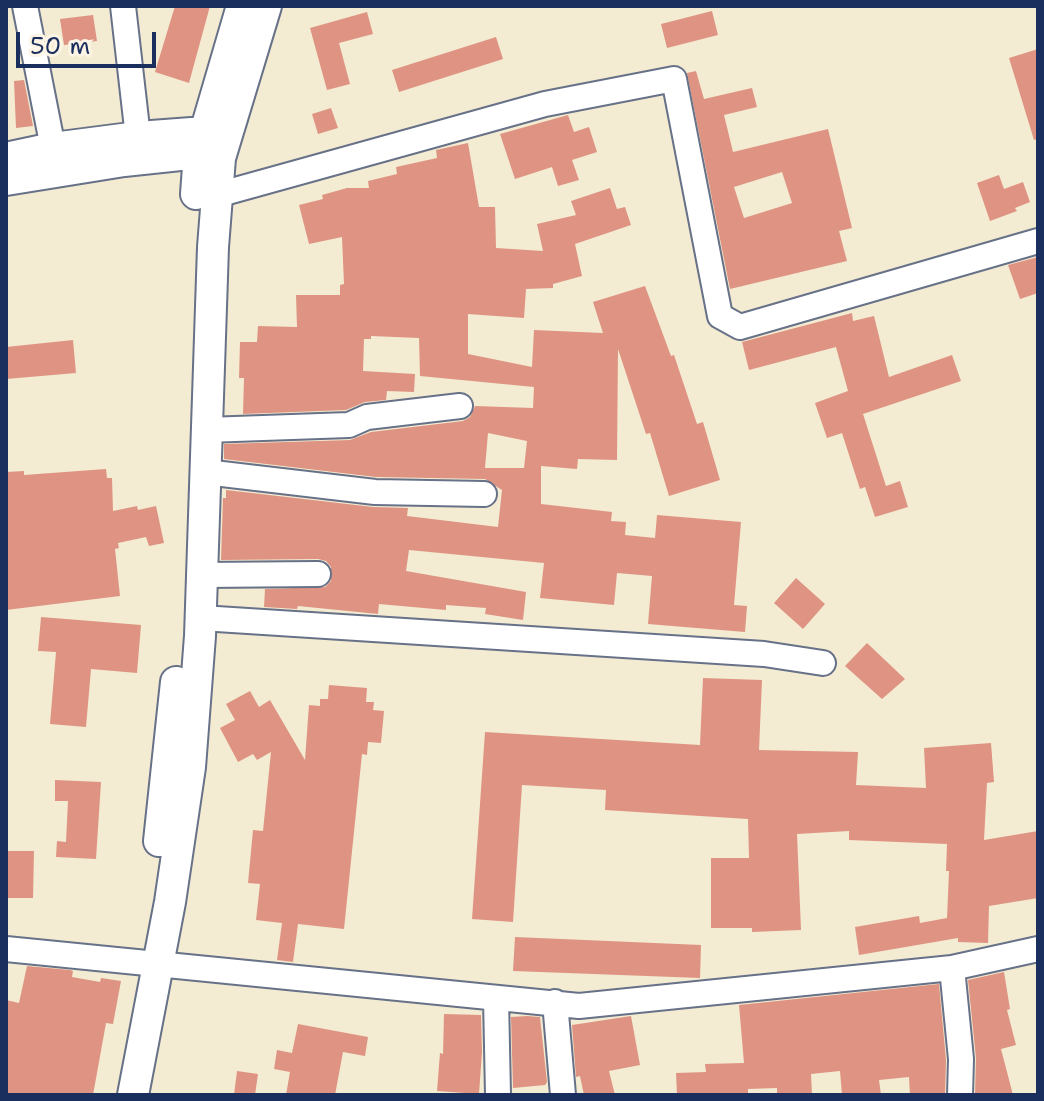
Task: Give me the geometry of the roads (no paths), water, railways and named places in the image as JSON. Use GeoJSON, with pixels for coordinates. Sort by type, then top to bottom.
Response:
{"type":"FeatureCollection","features":[{"type":"Feature","properties":{"kind":"main road"},"geometry":{"type":"LineString","coordinates":[[133,1095],[150,964],[181,638],[193,245],[242,6]]}},
{"type":"Feature","properties":{"kind":"main road"},"geometry":{"type":"LineString","coordinates":[[117,1095],[150,964],[170,902],[190,767],[201,618],[217,195],[212,145],[266,6]]}},
{"type":"Feature","properties":{"kind":"main road"},"geometry":{"type":"LineString","coordinates":[[6,158],[53,148],[138,137],[212,145]]}},
{"type":"Feature","properties":{"kind":"main road"},"geometry":{"type":"LineString","coordinates":[[6,180],[212,145]]}},
{"type":"Feature","properties":{"kind":"street"},"geometry":{"type":"LineString","coordinates":[[25,6],[53,148]]}},
{"type":"Feature","properties":{"kind":"street"},"geometry":{"type":"LineString","coordinates":[[123,6],[138,137]]}},
{"type":"Feature","properties":{"kind":"street"},"geometry":{"type":"LineString","coordinates":[[217,195],[545,104],[674,79],[720,316],[740,327],[1038,241]]}},
{"type":"Feature","properties":{"kind":"street"},"geometry":{"type":"LineString","coordinates":[[206,430],[349,425],[367,417],[460,406]]}},
{"type":"Feature","properties":{"kind":"street"},"geometry":{"type":"LineString","coordinates":[[205,472],[375,492],[484,494]]}},
{"type":"Feature","properties":{"kind":"street"},"geometry":{"type":"LineString","coordinates":[[202,575],[318,574]]}},
{"type":"Feature","properties":{"kind":"street"},"geometry":{"type":"LineString","coordinates":[[201,618],[764,654],[823,663]]}},
{"type":"Feature","properties":{"kind":"street"},"geometry":{"type":"LineString","coordinates":[[6,949],[579,1006],[952,968],[1038,949]]}},
{"type":"Feature","properties":{"kind":"street"},"geometry":{"type":"LineString","coordinates":[[952,968],[961,1059],[960,1095]]}},
{"type":"Feature","properties":{"kind":"street"},"geometry":{"type":"LineString","coordinates":[[496,998],[498,1095]]}},
{"type":"Feature","properties":{"kind":"street"},"geometry":{"type":"LineString","coordinates":[[555,1002],[563,1095]]}}]}
